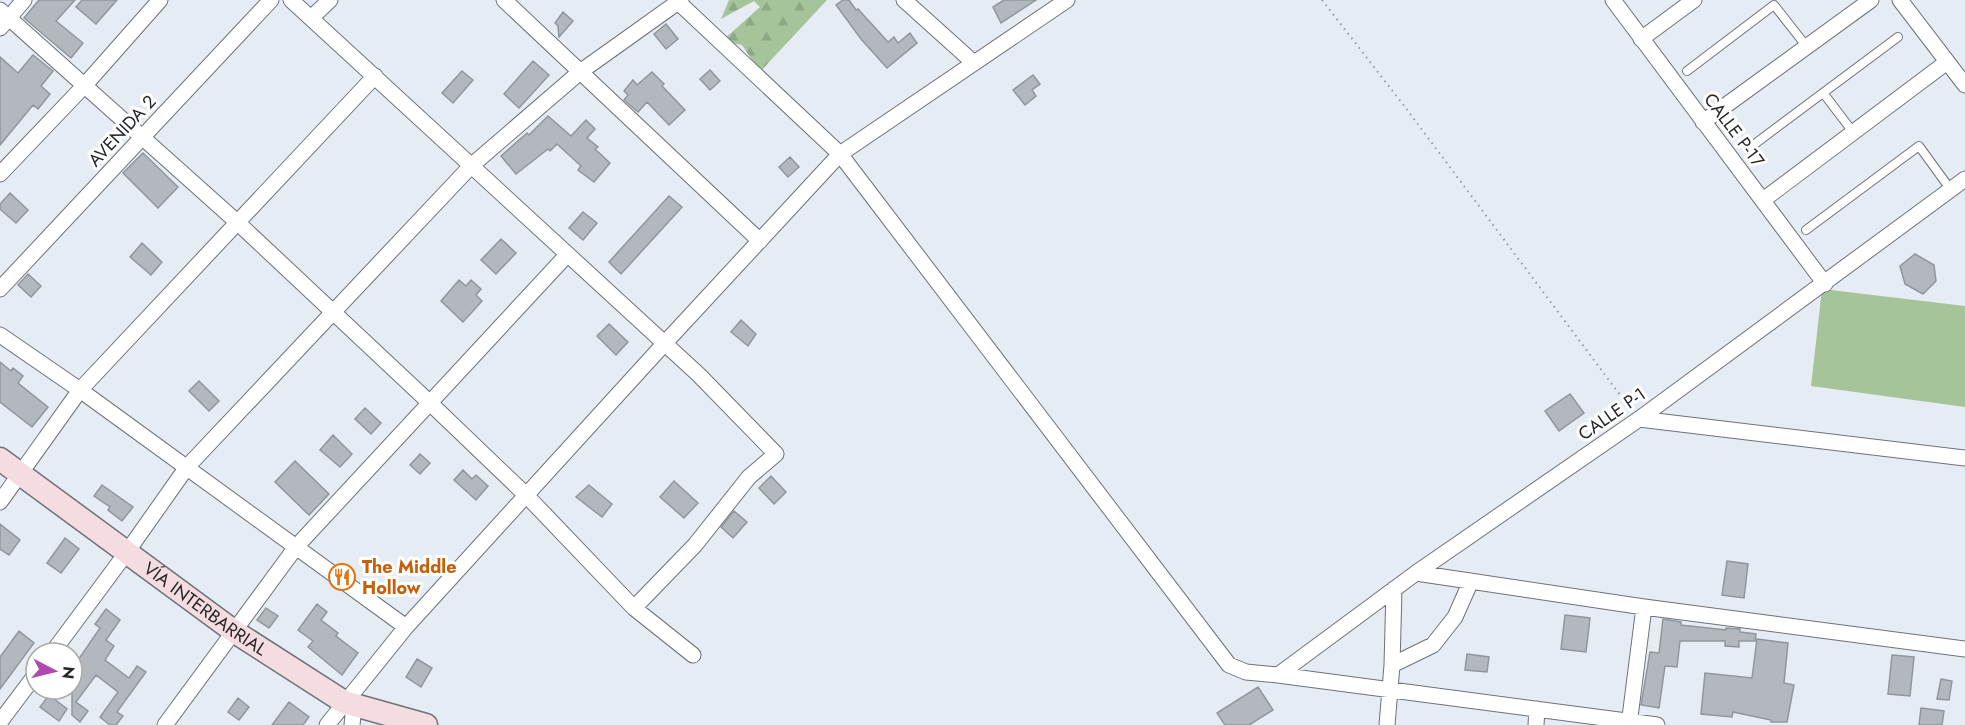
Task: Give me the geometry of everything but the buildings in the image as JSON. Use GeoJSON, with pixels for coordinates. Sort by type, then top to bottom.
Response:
{"type":"FeatureCollection","features":[{"type":"Feature","properties":{"kind":"main road","name":"VÍA INTERBARRIAL"},"geometry":{"type":"LineString","coordinates":[[0,459],[235,632],[350,711],[426,725]]}},
{"type":"Feature","properties":{"kind":"street"},"geometry":{"type":"LineString","coordinates":[[24,0],[3,18],[84,86],[237,222],[526,495],[634,608],[693,655]]}},
{"type":"Feature","properties":{"kind":"street"},"geometry":{"type":"LineString","coordinates":[[0,174],[84,86],[160,0]]}},
{"type":"Feature","properties":{"kind":"street","name":"AVENIDA 2"},"geometry":{"type":"LineString","coordinates":[[0,289],[271,0]]}},
{"type":"Feature","properties":{"kind":"street"},"geometry":{"type":"LineString","coordinates":[[291,0],[699,375],[776,454],[749,477],[695,544],[634,608]]}},
{"type":"Feature","properties":{"kind":"street"},"geometry":{"type":"LineString","coordinates":[[311,18],[330,0]]}},
{"type":"Feature","properties":{"kind":"street"},"geometry":{"type":"LineString","coordinates":[[504,0],[760,241]]}},
{"type":"Feature","properties":{"kind":"street"},"geometry":{"type":"LineString","coordinates":[[904,0],[974,63]]}},
{"type":"Feature","properties":{"kind":"street"},"geometry":{"type":"LineString","coordinates":[[327,725],[350,711],[406,627],[840,154],[1067,0]]}},
{"type":"Feature","properties":{"kind":"street","name":"CALLE P-17"},"geometry":{"type":"LineString","coordinates":[[1613,0],[1826,284]]}},
{"type":"Feature","properties":{"kind":"street"},"geometry":{"type":"LineString","coordinates":[[1641,39],[1694,0]]}},
{"type":"Feature","properties":{"kind":"street"},"geometry":{"type":"LineString","coordinates":[[1703,122],[1871,0]]}},
{"type":"Feature","properties":{"kind":"street"},"geometry":{"type":"LineString","coordinates":[[1900,0],[1965,85]]}},
{"type":"Feature","properties":{"kind":"street"},"geometry":{"type":"LineString","coordinates":[[61,641],[187,467],[471,166],[580,72],[678,1],[840,154],[1229,664],[1246,672],[1657,725]]}},
{"type":"Feature","properties":{"kind":"street"},"geometry":{"type":"LineString","coordinates":[[1763,200],[1947,62]]}},
{"type":"Feature","properties":{"kind":"street"},"geometry":{"type":"LineString","coordinates":[[0,502],[80,390],[375,76]]}},
{"type":"Feature","properties":{"kind":"street","name":"CALLE P-1"},"geometry":{"type":"LineString","coordinates":[[1278,675],[1416,573],[1639,419],[1826,284],[1965,179]]}},
{"type":"Feature","properties":{"kind":"street"},"geometry":{"type":"LineString","coordinates":[[165,725],[296,547],[567,255]]}},
{"type":"Feature","properties":{"kind":"street"},"geometry":{"type":"LineString","coordinates":[[0,335],[80,390],[406,627]]}},
{"type":"Feature","properties":{"kind":"street"},"geometry":{"type":"LineString","coordinates":[[1639,419],[1965,458]]}},
{"type":"Feature","properties":{"kind":"street"},"geometry":{"type":"LineString","coordinates":[[1416,573],[1644,607],[1965,649]]}},
{"type":"Feature","properties":{"kind":"street"},"geometry":{"type":"LineString","coordinates":[[1392,665],[1433,645],[1455,617],[1471,581]]}},
{"type":"Feature","properties":{"kind":"street"},"geometry":{"type":"LineString","coordinates":[[1387,725],[1391,690],[1394,589]]}},
{"type":"Feature","properties":{"kind":"street"},"geometry":{"type":"LineString","coordinates":[[1629,723],[1644,607]]}},
{"type":"Feature","properties":{"kind":"street"},"geometry":{"type":"LineString","coordinates":[[0,722],[24,690]]}},
{"type":"Feature","properties":{"kind":"street"},"geometry":{"type":"LineString","coordinates":[[1536,725],[1537,709]]}},
{"type":"Feature","properties":{"kind":"lane"},"geometry":{"type":"LineString","coordinates":[[1687,71],[1774,4],[1807,47]]}},
{"type":"Feature","properties":{"kind":"lane"},"geometry":{"type":"LineString","coordinates":[[1748,149],[1898,37]]}},
{"type":"Feature","properties":{"kind":"lane"},"geometry":{"type":"LineString","coordinates":[[1824,94],[1853,132]]}},
{"type":"Feature","properties":{"kind":"lane"},"geometry":{"type":"LineString","coordinates":[[1806,230],[1918,146],[1951,190]]}},
{"type":"Feature","properties":{"kind":"path"},"geometry":{"type":"LineString","coordinates":[[1322,0],[1639,419]]}},
{"type":"Feature","properties":{"kind":"green space"},"geometry":{"type":"Polygon","coordinates":[[[729,0],[827,0],[760,72],[742,45],[722,41],[760,7],[754,1],[721,19],[729,0]]]}},
{"type":"Feature","properties":{"kind":"green space"},"geometry":{"type":"Polygon","coordinates":[[[1822,289],[1965,306],[1965,407],[1811,386],[1822,289]]]}},
{"type":"Feature","properties":{"kind":"place","name":"The Middle Hollow"},"geometry":{"type":"Point","coordinates":[342,577]}}]}
